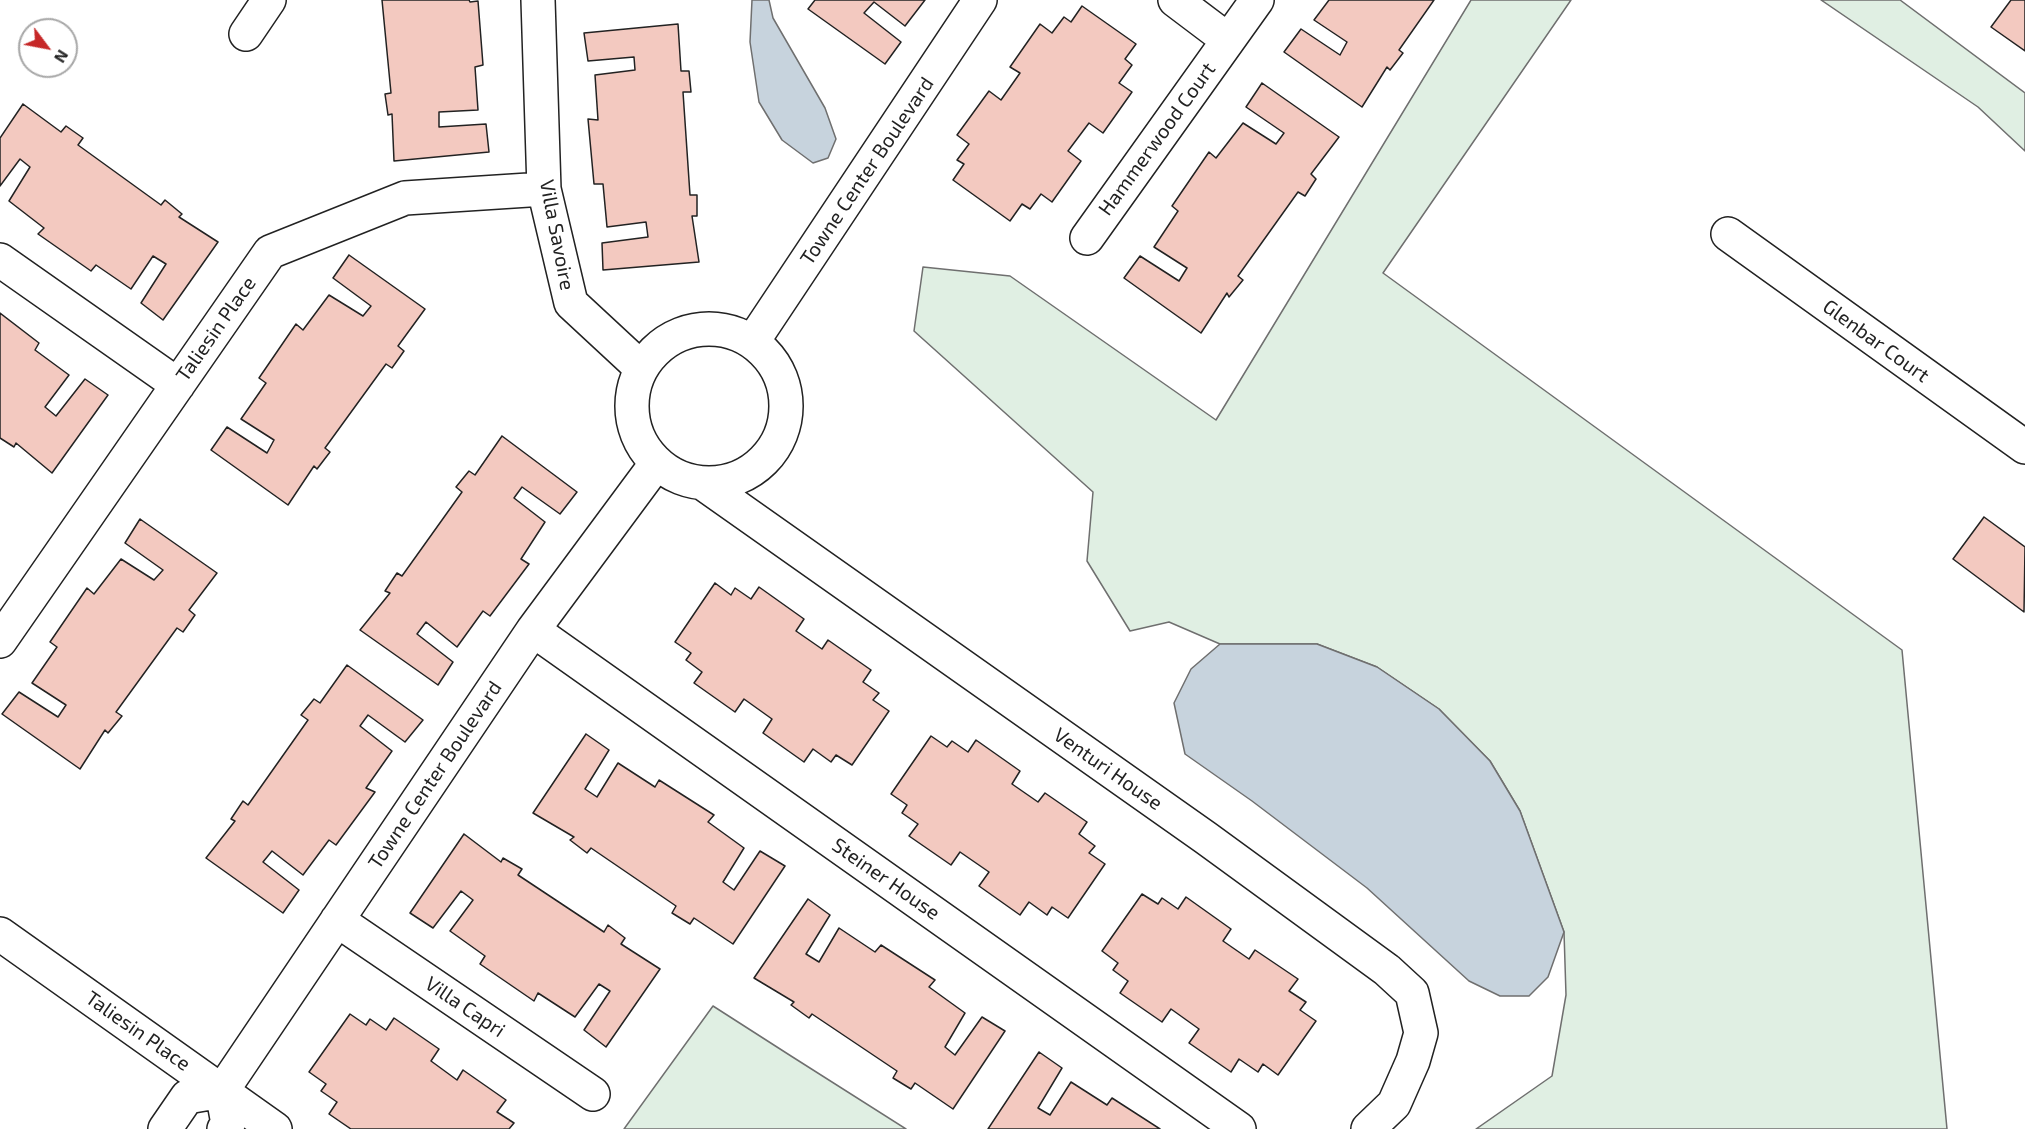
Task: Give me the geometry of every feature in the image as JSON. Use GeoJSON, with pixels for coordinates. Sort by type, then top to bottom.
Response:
{"type":"FeatureCollection","features":[{"type":"Feature","properties":{"kind":"street"},"geometry":{"type":"LineString","coordinates":[[246,34],[269,0]]}},
{"type":"Feature","properties":{"kind":"street","name":"Villa Savoire"},"geometry":{"type":"LineString","coordinates":[[538,0],[544,189],[571,303],[640,368]]}},
{"type":"Feature","properties":{"kind":"street","name":"Towne Center Boulevard"},"geometry":{"type":"LineString","coordinates":[[753,341],[980,0]]}},
{"type":"Feature","properties":{"kind":"street"},"geometry":{"type":"LineString","coordinates":[[1175,0],[1228,40]]}},
{"type":"Feature","properties":{"kind":"street","name":"Hammerwood Court"},"geometry":{"type":"LineString","coordinates":[[1087,238],[1257,0]]}},
{"type":"Feature","properties":{"kind":"street","name":"Taliesin Place"},"geometry":{"type":"LineString","coordinates":[[0,641],[270,252],[405,198],[544,189]]}},
{"type":"Feature","properties":{"kind":"street","name":"Glenbar Court"},"geometry":{"type":"LineString","coordinates":[[1728,234],[2025,447]]}},
{"type":"Feature","properties":{"kind":"street"},"geometry":{"type":"LineString","coordinates":[[0,260],[178,385]]}},
{"type":"Feature","properties":{"kind":"street"},"geometry":{"type":"LineString","coordinates":[[713,327],[753,341],[774,362],[785,388],[786,417],[776,445],[757,466],[732,480],[704,484],[679,478],[656,464],[636,436],[630,401],[640,368],[671,337],[713,327]]}},
{"type":"Feature","properties":{"kind":"street","name":"Towne Center Boulevard"},"geometry":{"type":"LineString","coordinates":[[222,1090],[533,630],[656,464]]}},
{"type":"Feature","properties":{"kind":"street","name":"Venturi House"},"geometry":{"type":"LineString","coordinates":[[704,484],[1196,831],[1387,970],[1412,993],[1421,1033],[1413,1061],[1394,1104],[1368,1129]]}},
{"type":"Feature","properties":{"kind":"street","name":"Steiner House"},"geometry":{"type":"LineString","coordinates":[[533,630],[1239,1129]]}},
{"type":"Feature","properties":{"kind":"street","name":"Villa Capri"},"geometry":{"type":"LineString","coordinates":[[337,920],[592,1094]]}},
{"type":"Feature","properties":{"kind":"street","name":"Taliesin Place"},"geometry":{"type":"LineString","coordinates":[[0,934],[275,1129]]}},
{"type":"Feature","properties":{"kind":"street"},"geometry":{"type":"LineString","coordinates":[[165,1129],[187,1097],[222,1090],[228,1124],[224,1129]]}},
{"type":"Feature","properties":{"kind":"green space"},"geometry":{"type":"Polygon","coordinates":[[[1471,0],[1571,0],[1383,273],[1902,650],[1947,1129],[1476,1129],[1552,1076],[1566,995],[1564,932],[1520,811],[1490,761],[1439,709],[1377,667],[1317,644],[1220,644],[1169,622],[1130,631],[1087,561],[1093,492],[914,331],[923,267],[1010,276],[1216,420],[1471,0]]]}},
{"type":"Feature","properties":{"kind":"green space"},"geometry":{"type":"Polygon","coordinates":[[[1821,0],[1900,0],[2025,93],[2025,151],[1978,107],[1821,0]]]}},
{"type":"Feature","properties":{"kind":"green space"},"geometry":{"type":"Polygon","coordinates":[[[713,1006],[791,1056],[906,1129],[624,1129],[713,1006]]]}},
{"type":"Feature","properties":{"kind":"shaded area"},"geometry":{"type":"Polygon","coordinates":[[[752,0],[769,0],[773,18],[825,108],[836,139],[828,158],[813,163],[782,140],[759,102],[750,42],[752,0]]]}},
{"type":"Feature","properties":{"kind":"shaded area"},"geometry":{"type":"Polygon","coordinates":[[[1220,644],[1317,644],[1377,667],[1439,709],[1490,761],[1520,811],[1564,932],[1548,977],[1529,996],[1500,996],[1469,981],[1367,888],[1252,801],[1185,754],[1174,703],[1191,669],[1220,644]]]}},
{"type":"Feature","properties":{"kind":"building"},"geometry":{"type":"Polygon","coordinates":[[[382,0],[478,1],[483,65],[475,67],[478,110],[439,112],[439,127],[486,124],[489,152],[394,161],[392,114],[388,115],[385,94],[391,93],[382,0]]]}},
{"type":"Feature","properties":{"kind":"building"},"geometry":{"type":"Polygon","coordinates":[[[815,0],[925,0],[905,26],[874,2],[864,13],[901,42],[885,64],[808,9],[815,0]]]}},
{"type":"Feature","properties":{"kind":"building"},"geometry":{"type":"Polygon","coordinates":[[[1329,0],[1434,0],[1399,50],[1403,53],[1390,70],[1387,67],[1362,107],[1284,52],[1301,29],[1340,55],[1347,42],[1314,20],[1329,0]]]}},
{"type":"Feature","properties":{"kind":"building"},"geometry":{"type":"Polygon","coordinates":[[[2011,0],[2025,0],[2025,51],[1991,27],[2011,0]]]}},
{"type":"Feature","properties":{"kind":"building"},"geometry":{"type":"Polygon","coordinates":[[[1082,6],[1136,44],[1125,59],[1132,65],[1119,83],[1132,92],[1103,133],[1089,123],[1068,151],[1081,161],[1052,202],[1041,194],[1030,209],[1022,204],[1010,221],[953,180],[964,164],[957,160],[969,144],[957,135],[989,91],[1001,100],[1020,73],[1010,67],[1040,24],[1052,33],[1064,17],[1071,22],[1082,6]]]}},
{"type":"Feature","properties":{"kind":"building"},"geometry":{"type":"Polygon","coordinates":[[[678,24],[681,71],[689,71],[691,92],[683,92],[690,195],[697,195],[697,216],[692,216],[699,262],[603,270],[602,243],[648,237],[646,222],[607,227],[603,184],[594,184],[588,119],[598,120],[595,75],[635,70],[634,57],[588,61],[584,33],[678,24]]]}},
{"type":"Feature","properties":{"kind":"building"},"geometry":{"type":"Polygon","coordinates":[[[1262,83],[1339,137],[1311,174],[1316,179],[1305,196],[1298,192],[1238,276],[1243,280],[1229,297],[1227,293],[1201,333],[1124,278],[1140,256],[1179,281],[1187,268],[1154,247],[1178,211],[1172,206],[1209,152],[1216,158],[1243,123],[1276,144],[1284,133],[1246,107],[1262,83]]]}},
{"type":"Feature","properties":{"kind":"building"},"geometry":{"type":"Polygon","coordinates":[[[23,104],[61,132],[66,126],[83,138],[78,145],[161,205],[165,200],[182,214],[179,217],[218,242],[163,320],[141,303],[166,264],[153,256],[131,289],[96,265],[91,271],[38,234],[44,228],[9,201],[30,167],[20,159],[0,186],[0,138],[23,104]]]}},
{"type":"Feature","properties":{"kind":"building"},"geometry":{"type":"Polygon","coordinates":[[[349,255],[425,309],[398,346],[404,351],[392,368],[386,364],[325,448],[330,452],[317,469],[314,466],[288,505],[211,450],[227,427],[267,453],[274,440],[241,419],[266,383],[259,378],[296,324],[303,330],[329,295],[363,316],[371,306],[333,278],[349,255]]]}},
{"type":"Feature","properties":{"kind":"building"},"geometry":{"type":"Polygon","coordinates":[[[0,313],[39,343],[35,350],[69,375],[45,407],[56,416],[85,379],[108,395],[52,473],[16,443],[14,447],[0,438],[0,313]]]}},
{"type":"Feature","properties":{"kind":"building"},"geometry":{"type":"Polygon","coordinates":[[[502,436],[577,492],[560,514],[522,487],[514,498],[545,522],[521,559],[529,564],[490,616],[483,611],[457,647],[426,622],[417,634],[453,662],[438,685],[360,630],[390,593],[385,591],[397,573],[402,576],[462,492],[456,487],[469,471],[475,475],[502,436]]]}},
{"type":"Feature","properties":{"kind":"building"},"geometry":{"type":"Polygon","coordinates":[[[1984,517],[2025,547],[2024,612],[1953,559],[1984,517]]]}},
{"type":"Feature","properties":{"kind":"building"},"geometry":{"type":"Polygon","coordinates":[[[140,519],[217,573],[189,610],[195,615],[183,632],[177,628],[116,712],[122,716],[108,733],[105,730],[80,769],[2,714],[19,692],[58,717],[66,705],[32,683],[57,647],[50,642],[87,588],[94,594],[121,559],[154,580],[163,570],[125,543],[140,519]]]}},
{"type":"Feature","properties":{"kind":"building"},"geometry":{"type":"Polygon","coordinates":[[[715,583],[731,595],[735,588],[751,599],[759,587],[804,619],[796,631],[822,649],[828,640],[871,670],[863,682],[879,693],[873,700],[889,711],[852,765],[836,755],[831,762],[813,749],[804,762],[763,733],[772,719],[744,699],[735,712],[694,683],[702,672],[686,660],[691,653],[675,642],[715,583]]]}},
{"type":"Feature","properties":{"kind":"building"},"geometry":{"type":"Polygon","coordinates":[[[347,665],[423,720],[405,742],[368,715],[360,726],[392,751],[366,788],[375,792],[336,845],[329,840],[303,875],[272,851],[263,862],[299,890],[283,913],[206,858],[235,821],[231,819],[243,801],[248,805],[308,720],[301,715],[314,699],[320,703],[347,665]]]}},
{"type":"Feature","properties":{"kind":"building"},"geometry":{"type":"Polygon","coordinates":[[[586,734],[609,750],[585,789],[597,797],[618,763],[655,787],[659,780],[714,815],[708,822],[744,848],[723,882],[734,890],[760,851],[785,866],[733,944],[694,918],[690,924],[672,913],[676,906],[591,848],[587,853],[570,840],[574,837],[533,813],[586,734]]]}},
{"type":"Feature","properties":{"kind":"building"},"geometry":{"type":"Polygon","coordinates":[[[931,736],[947,747],[952,741],[968,752],[976,740],[1020,771],[1012,784],[1038,802],[1045,793],[1087,822],[1079,834],[1095,846],[1089,853],[1105,864],[1068,918],[1052,907],[1047,915],[1029,902],[1020,915],[979,886],[989,872],[960,852],[951,865],[909,836],[918,824],[902,813],[907,805],[891,794],[931,736]]]}},
{"type":"Feature","properties":{"kind":"building"},"geometry":{"type":"Polygon","coordinates":[[[464,834],[501,862],[503,858],[522,869],[518,875],[604,932],[608,925],[625,938],[621,944],[660,969],[606,1047],[584,1030],[610,991],[599,984],[575,1017],[538,993],[534,1001],[480,964],[485,956],[450,931],[473,900],[461,891],[433,928],[410,913],[464,834]]]}},
{"type":"Feature","properties":{"kind":"building"},"geometry":{"type":"Polygon","coordinates":[[[1142,894],[1158,904],[1162,898],[1178,909],[1186,897],[1231,929],[1223,941],[1249,959],[1255,950],[1298,979],[1289,991],[1306,1002],[1300,1010],[1316,1021],[1278,1075],[1263,1064],[1258,1072],[1239,1059],[1231,1072],[1189,1043],[1199,1029],[1171,1009],[1162,1022],[1120,993],[1128,981],[1113,970],[1118,963],[1102,951],[1142,894]]]}},
{"type":"Feature","properties":{"kind":"building"},"geometry":{"type":"Polygon","coordinates":[[[808,899],[830,915],[806,954],[819,962],[839,928],[875,952],[881,945],[935,980],[929,987],[965,1013],[945,1047],[955,1055],[982,1017],[1005,1031],[953,1109],[915,1083],[911,1089],[893,1078],[897,1071],[812,1014],[809,1018],[791,1005],[794,1002],[754,978],[808,899]]]}},
{"type":"Feature","properties":{"kind":"building"},"geometry":{"type":"Polygon","coordinates":[[[350,1014],[366,1025],[370,1019],[386,1030],[394,1018],[439,1049],[431,1061],[457,1080],[463,1070],[506,1100],[497,1112],[514,1123],[509,1129],[351,1129],[329,1114],[337,1102],[321,1091],[326,1084],[309,1072],[350,1014]]]}},
{"type":"Feature","properties":{"kind":"building"},"geometry":{"type":"Polygon","coordinates":[[[1039,1052],[1062,1068],[1038,1108],[1050,1115],[1071,1082],[1107,1105],[1112,1098],[1160,1129],[988,1129],[1039,1052]]]}}]}
